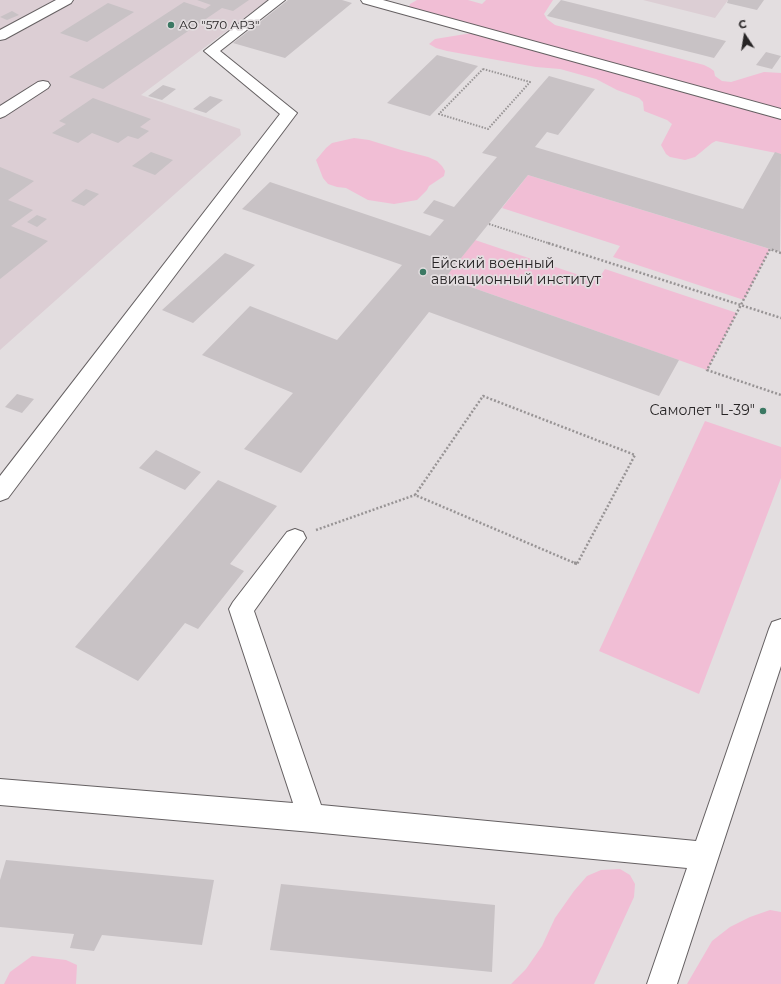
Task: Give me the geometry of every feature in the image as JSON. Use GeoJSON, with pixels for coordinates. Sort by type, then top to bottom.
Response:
{"type":"FeatureCollection","features":[{"type":"Feature","properties":{"kind":"street"},"geometry":{"type":"LineString","coordinates":[[0,36],[66,0]]}},
{"type":"Feature","properties":{"kind":"street"},"geometry":{"type":"LineString","coordinates":[[0,492],[289,113],[211,50],[278,0]]}},
{"type":"Feature","properties":{"kind":"street"},"geometry":{"type":"LineString","coordinates":[[368,0],[781,114]]}},
{"type":"Feature","properties":{"kind":"street"},"geometry":{"type":"LineString","coordinates":[[0,113],[43,85]]}},
{"type":"Feature","properties":{"kind":"street"},"geometry":{"type":"LineString","coordinates":[[295,538],[241,609],[312,818]]}},
{"type":"Feature","properties":{"kind":"street"},"geometry":{"type":"LineString","coordinates":[[662,984],[781,629]]}},
{"type":"Feature","properties":{"kind":"street"},"geometry":{"type":"LineString","coordinates":[[0,792],[312,818],[705,856]]}},
{"type":"Feature","properties":{"kind":"path"},"geometry":{"type":"LineString","coordinates":[[483,69],[530,82],[488,129],[439,114],[483,69]]}},
{"type":"Feature","properties":{"kind":"path"},"geometry":{"type":"LineString","coordinates":[[489,224],[781,318]]}},
{"type":"Feature","properties":{"kind":"path"},"geometry":{"type":"LineString","coordinates":[[781,253],[770,249],[708,370],[781,395]]}},
{"type":"Feature","properties":{"kind":"path"},"geometry":{"type":"LineString","coordinates":[[295,538],[414,495],[483,396],[635,455],[577,564],[414,495]]}},
{"type":"Feature","properties":{"kind":"shaded area"},"geometry":{"type":"Polygon","coordinates":[[[0,0],[268,0],[141,95],[240,129],[241,135],[0,350],[0,0]]]}},
{"type":"Feature","properties":{"kind":"shaded area"},"geometry":{"type":"Polygon","coordinates":[[[417,0],[468,0],[482,4],[486,0],[553,0],[544,14],[547,19],[555,25],[704,65],[714,71],[715,76],[722,81],[731,82],[764,72],[781,73],[781,154],[716,141],[695,157],[685,160],[670,157],[666,154],[661,145],[672,124],[667,120],[644,111],[643,102],[639,98],[617,90],[596,79],[560,69],[536,67],[436,48],[429,44],[435,39],[472,33],[409,7],[410,4],[417,0]]]}},
{"type":"Feature","properties":{"kind":"shaded area"},"geometry":{"type":"Polygon","coordinates":[[[643,0],[728,0],[715,18],[643,0]]]}},
{"type":"Feature","properties":{"kind":"shaded area"},"geometry":{"type":"Polygon","coordinates":[[[354,138],[369,140],[428,157],[437,161],[442,166],[445,171],[444,176],[429,186],[417,200],[394,204],[368,200],[346,188],[328,184],[323,178],[316,160],[332,143],[354,138]]]}},
{"type":"Feature","properties":{"kind":"shaded area"},"geometry":{"type":"Polygon","coordinates":[[[528,175],[770,249],[744,300],[613,257],[620,246],[502,208],[528,175]]]}},
{"type":"Feature","properties":{"kind":"shaded area"},"geometry":{"type":"Polygon","coordinates":[[[475,240],[597,281],[605,269],[737,313],[707,370],[445,278],[475,240]]]}},
{"type":"Feature","properties":{"kind":"shaded area"},"geometry":{"type":"Polygon","coordinates":[[[705,421],[781,447],[781,478],[699,694],[599,651],[705,421]]]}},
{"type":"Feature","properties":{"kind":"shaded area"},"geometry":{"type":"Polygon","coordinates":[[[620,869],[630,875],[635,884],[634,897],[594,984],[511,984],[526,969],[542,946],[555,918],[574,891],[587,876],[601,870],[620,869]]]}},
{"type":"Feature","properties":{"kind":"shaded area"},"geometry":{"type":"Polygon","coordinates":[[[770,910],[781,912],[781,984],[687,984],[712,941],[730,927],[750,917],[770,910]]]}},
{"type":"Feature","properties":{"kind":"shaded area"},"geometry":{"type":"Polygon","coordinates":[[[32,956],[66,960],[77,965],[76,984],[4,984],[10,972],[32,956]]]}},
{"type":"Feature","properties":{"kind":"building"},"geometry":{"type":"Polygon","coordinates":[[[197,0],[249,0],[233,11],[222,8],[103,89],[69,77],[184,2],[205,9],[211,5],[197,0]]]}},
{"type":"Feature","properties":{"kind":"building"},"geometry":{"type":"Polygon","coordinates":[[[288,0],[342,0],[352,3],[285,58],[233,43],[288,0]]]}},
{"type":"Feature","properties":{"kind":"building"},"geometry":{"type":"Polygon","coordinates":[[[561,0],[726,41],[714,58],[547,16],[561,0]]]}},
{"type":"Feature","properties":{"kind":"building"},"geometry":{"type":"Polygon","coordinates":[[[728,0],[764,0],[757,10],[727,3],[728,0]]]}},
{"type":"Feature","properties":{"kind":"building"},"geometry":{"type":"Polygon","coordinates":[[[108,3],[134,12],[87,42],[60,33],[108,3]]]}},
{"type":"Feature","properties":{"kind":"building"},"geometry":{"type":"Polygon","coordinates":[[[12,11],[19,15],[7,20],[0,17],[12,11]]]}},
{"type":"Feature","properties":{"kind":"building"},"geometry":{"type":"Polygon","coordinates":[[[766,52],[781,56],[772,69],[756,65],[766,52]]]}},
{"type":"Feature","properties":{"kind":"building"},"geometry":{"type":"Polygon","coordinates":[[[437,55],[478,66],[430,116],[387,103],[437,55]]]}},
{"type":"Feature","properties":{"kind":"building","name":"Ейский военный авиационный институт"},"geometry":{"type":"Polygon","coordinates":[[[549,76],[595,89],[558,135],[547,132],[535,147],[743,209],[775,152],[781,154],[780,252],[528,175],[445,278],[679,360],[659,396],[429,312],[301,473],[244,449],[293,393],[202,355],[250,306],[337,340],[402,265],[242,209],[270,182],[430,236],[444,220],[423,213],[434,200],[454,207],[497,157],[482,153],[549,76]]]}},
{"type":"Feature","properties":{"kind":"building"},"geometry":{"type":"Polygon","coordinates":[[[163,85],[176,89],[162,100],[148,96],[163,85]]]}},
{"type":"Feature","properties":{"kind":"building"},"geometry":{"type":"Polygon","coordinates":[[[210,96],[223,100],[206,113],[193,109],[210,96]]]}},
{"type":"Feature","properties":{"kind":"building"},"geometry":{"type":"Polygon","coordinates":[[[93,98],[151,119],[140,127],[149,131],[138,139],[128,136],[118,143],[92,133],[78,143],[52,133],[66,124],[59,121],[93,98]]]}},
{"type":"Feature","properties":{"kind":"building"},"geometry":{"type":"Polygon","coordinates":[[[151,152],[173,160],[155,175],[132,166],[151,152]]]}},
{"type":"Feature","properties":{"kind":"building"},"geometry":{"type":"Polygon","coordinates":[[[0,167],[34,181],[8,200],[33,210],[11,226],[48,241],[0,279],[0,167]]]}},
{"type":"Feature","properties":{"kind":"building"},"geometry":{"type":"Polygon","coordinates":[[[86,189],[99,194],[84,206],[71,201],[86,189]]]}},
{"type":"Feature","properties":{"kind":"building"},"geometry":{"type":"Polygon","coordinates":[[[37,215],[47,219],[37,227],[27,222],[37,215]]]}},
{"type":"Feature","properties":{"kind":"building"},"geometry":{"type":"Polygon","coordinates":[[[225,253],[255,265],[193,323],[162,310],[225,253]]]}},
{"type":"Feature","properties":{"kind":"building"},"geometry":{"type":"Polygon","coordinates":[[[17,394],[34,399],[22,413],[5,407],[17,394]]]}},
{"type":"Feature","properties":{"kind":"building"},"geometry":{"type":"Polygon","coordinates":[[[156,450],[201,472],[185,490],[139,468],[156,450]]]}},
{"type":"Feature","properties":{"kind":"building"},"geometry":{"type":"Polygon","coordinates":[[[218,480],[277,506],[230,564],[244,571],[198,629],[185,623],[138,681],[75,647],[218,480]]]}},
{"type":"Feature","properties":{"kind":"building"},"geometry":{"type":"Polygon","coordinates":[[[6,860],[214,880],[202,945],[102,935],[94,951],[70,948],[74,934],[0,927],[0,880],[6,860]]]}},
{"type":"Feature","properties":{"kind":"building"},"geometry":{"type":"Polygon","coordinates":[[[281,884],[495,905],[492,972],[270,950],[281,884]]]}},
{"type":"Feature","properties":{"kind":"place","name":"АО \"570 АРЗ\""},"geometry":{"type":"Point","coordinates":[171,25]}},
{"type":"Feature","properties":{"kind":"place","name":"Ейский военный авиационный институт"},"geometry":{"type":"Point","coordinates":[423,272]}},
{"type":"Feature","properties":{"kind":"place","name":"Самолет \"L-39\""},"geometry":{"type":"Point","coordinates":[763,411]}}]}
